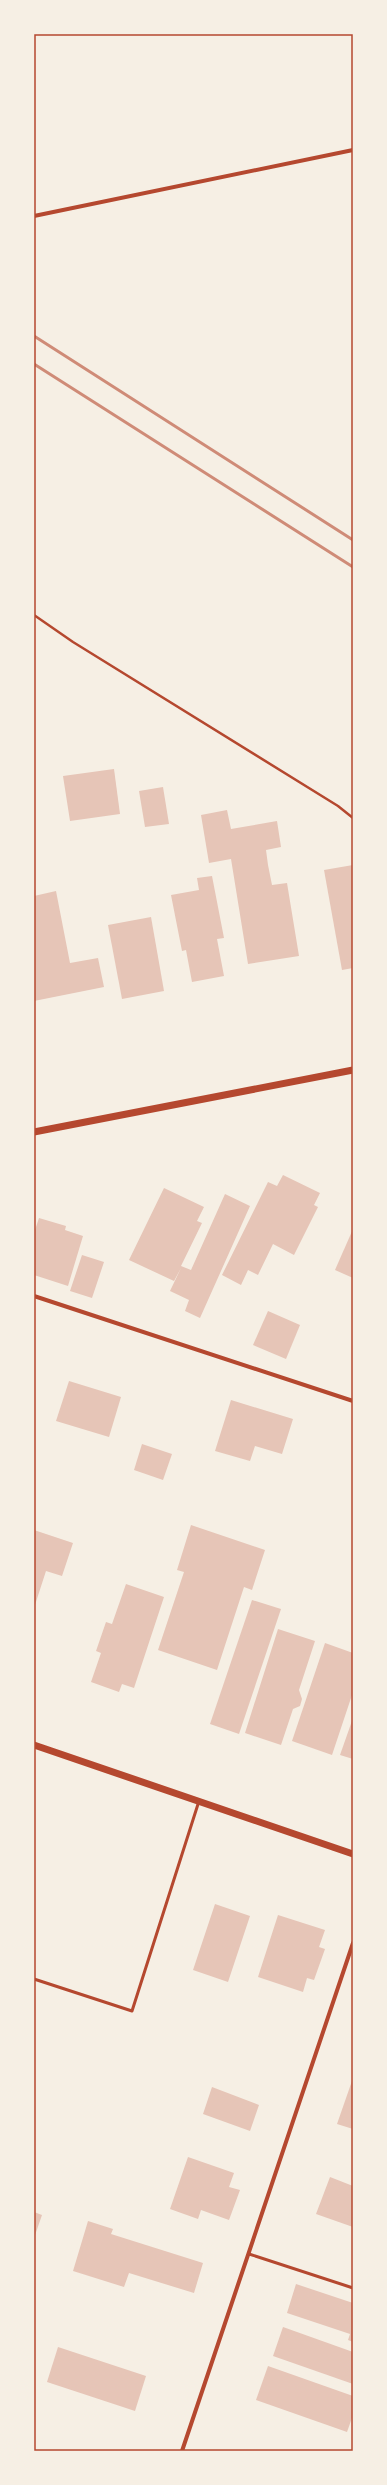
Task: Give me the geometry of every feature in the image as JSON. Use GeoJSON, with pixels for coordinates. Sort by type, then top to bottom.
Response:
{"type":"FeatureCollection","features":[{"type":"Feature","properties":{"kind":"street"},"geometry":{"type":"LineString","coordinates":[[34,216],[353,150]]}},
{"type":"Feature","properties":{"kind":"street"},"geometry":{"type":"LineString","coordinates":[[34,1132],[353,1070]]}},
{"type":"Feature","properties":{"kind":"street"},"geometry":{"type":"LineString","coordinates":[[34,1296],[353,1401]]}},
{"type":"Feature","properties":{"kind":"street"},"geometry":{"type":"LineString","coordinates":[[34,1745],[200,1800],[353,1854]]}},
{"type":"Feature","properties":{"kind":"street"},"geometry":{"type":"LineString","coordinates":[[182,2451],[353,1943]]}},
{"type":"Feature","properties":{"kind":"lane"},"geometry":{"type":"LineString","coordinates":[[34,1978],[132,2011],[200,1800]]}},
{"type":"Feature","properties":{"kind":"lane"},"geometry":{"type":"LineString","coordinates":[[248,2254],[353,2288]]}},
{"type":"Feature","properties":{"kind":"path"},"geometry":{"type":"LineString","coordinates":[[34,615],[73,642],[338,806],[353,818]]}},
{"type":"Feature","properties":{"kind":"building"},"geometry":{"type":"Polygon","coordinates":[[[114,769],[120,814],[70,821],[63,776],[114,769]]]}},
{"type":"Feature","properties":{"kind":"building"},"geometry":{"type":"Polygon","coordinates":[[[163,787],[169,824],[145,827],[139,791],[163,787]]]}},
{"type":"Feature","properties":{"kind":"building"},"geometry":{"type":"Polygon","coordinates":[[[227,810],[231,829],[277,821],[281,847],[266,850],[268,865],[272,885],[287,883],[299,956],[248,964],[231,859],[209,863],[201,815],[227,810]]]}},
{"type":"Feature","properties":{"kind":"building"},"geometry":{"type":"Polygon","coordinates":[[[353,865],[353,968],[342,970],[324,870],[353,865]]]}},
{"type":"Feature","properties":{"kind":"building"},"geometry":{"type":"Polygon","coordinates":[[[212,876],[224,938],[217,939],[224,976],[192,982],[186,950],[182,951],[171,895],[199,890],[197,878],[212,876]]]}},
{"type":"Feature","properties":{"kind":"building"},"geometry":{"type":"Polygon","coordinates":[[[56,891],[70,963],[98,958],[104,987],[34,1001],[34,896],[56,891]]]}},
{"type":"Feature","properties":{"kind":"building"},"geometry":{"type":"Polygon","coordinates":[[[151,917],[164,991],[122,999],[108,925],[151,917]]]}},
{"type":"Feature","properties":{"kind":"building"},"geometry":{"type":"Polygon","coordinates":[[[283,1175],[320,1193],[314,1205],[318,1207],[294,1255],[273,1244],[258,1275],[248,1270],[241,1285],[222,1275],[268,1182],[277,1186],[283,1175]]]}},
{"type":"Feature","properties":{"kind":"building"},"geometry":{"type":"Polygon","coordinates":[[[164,1188],[204,1207],[197,1221],[202,1223],[181,1266],[191,1270],[225,1194],[250,1206],[200,1318],[185,1311],[189,1300],[170,1291],[181,1268],[174,1281],[129,1260],[164,1188]]]}},
{"type":"Feature","properties":{"kind":"building"},"geometry":{"type":"Polygon","coordinates":[[[39,1218],[66,1226],[65,1230],[83,1236],[68,1286],[34,1275],[34,1233],[39,1218]]]}},
{"type":"Feature","properties":{"kind":"building"},"geometry":{"type":"Polygon","coordinates":[[[353,1229],[353,1278],[335,1270],[353,1229]]]}},
{"type":"Feature","properties":{"kind":"building"},"geometry":{"type":"Polygon","coordinates":[[[82,1255],[104,1262],[92,1298],[70,1291],[82,1255]]]}},
{"type":"Feature","properties":{"kind":"building"},"geometry":{"type":"Polygon","coordinates":[[[268,1311],[300,1325],[286,1359],[253,1345],[268,1311]]]}},
{"type":"Feature","properties":{"kind":"building"},"geometry":{"type":"Polygon","coordinates":[[[69,1381],[121,1397],[109,1437],[56,1421],[69,1381]]]}},
{"type":"Feature","properties":{"kind":"building"},"geometry":{"type":"Polygon","coordinates":[[[231,1400],[293,1419],[282,1454],[255,1446],[250,1461],[215,1451],[231,1400]]]}},
{"type":"Feature","properties":{"kind":"building"},"geometry":{"type":"Polygon","coordinates":[[[142,1444],[172,1454],[163,1480],[134,1470],[142,1444]]]}},
{"type":"Feature","properties":{"kind":"building"},"geometry":{"type":"Polygon","coordinates":[[[191,1525],[265,1550],[252,1590],[244,1587],[217,1670],[158,1650],[184,1572],[177,1570],[191,1525]]]}},
{"type":"Feature","properties":{"kind":"building"},"geometry":{"type":"Polygon","coordinates":[[[34,1530],[73,1543],[62,1576],[46,1571],[34,1608],[34,1530]]]}},
{"type":"Feature","properties":{"kind":"building"},"geometry":{"type":"Polygon","coordinates":[[[126,1584],[164,1597],[134,1688],[122,1684],[119,1692],[91,1682],[101,1653],[96,1651],[106,1622],[112,1624],[126,1584]]]}},
{"type":"Feature","properties":{"kind":"building"},"geometry":{"type":"Polygon","coordinates":[[[252,1600],[281,1609],[239,1734],[210,1724],[252,1600]]]}},
{"type":"Feature","properties":{"kind":"building"},"geometry":{"type":"Polygon","coordinates":[[[278,1629],[315,1641],[299,1690],[302,1699],[300,1706],[293,1709],[281,1745],[245,1733],[278,1629]]]}},
{"type":"Feature","properties":{"kind":"building"},"geometry":{"type":"Polygon","coordinates":[[[325,1643],[353,1653],[353,1692],[332,1755],[292,1741],[325,1643]]]}},
{"type":"Feature","properties":{"kind":"building"},"geometry":{"type":"Polygon","coordinates":[[[353,1718],[353,1759],[340,1755],[353,1718]]]}},
{"type":"Feature","properties":{"kind":"building"},"geometry":{"type":"Polygon","coordinates":[[[215,1904],[250,1916],[228,1982],[193,1970],[215,1904]]]}},
{"type":"Feature","properties":{"kind":"building"},"geometry":{"type":"Polygon","coordinates":[[[278,1915],[325,1930],[319,1947],[325,1949],[314,1980],[307,1978],[303,1992],[258,1977],[278,1915]]]}},
{"type":"Feature","properties":{"kind":"building"},"geometry":{"type":"Polygon","coordinates":[[[353,2078],[353,2129],[337,2124],[353,2078]]]}},
{"type":"Feature","properties":{"kind":"building"},"geometry":{"type":"Polygon","coordinates":[[[212,2087],[259,2105],[250,2131],[203,2114],[212,2087]]]}},
{"type":"Feature","properties":{"kind":"building"},"geometry":{"type":"Polygon","coordinates":[[[188,2157],[234,2173],[229,2187],[240,2190],[229,2220],[201,2210],[198,2219],[170,2209],[188,2157]]]}},
{"type":"Feature","properties":{"kind":"building"},"geometry":{"type":"Polygon","coordinates":[[[330,2177],[353,2186],[353,2227],[316,2214],[330,2177]]]}},
{"type":"Feature","properties":{"kind":"building"},"geometry":{"type":"Polygon","coordinates":[[[34,2212],[42,2215],[34,2238],[34,2212]]]}},
{"type":"Feature","properties":{"kind":"building"},"geometry":{"type":"Polygon","coordinates":[[[88,2221],[113,2229],[111,2234],[203,2263],[194,2293],[129,2273],[124,2287],[73,2271],[88,2221]]]}},
{"type":"Feature","properties":{"kind":"building"},"geometry":{"type":"Polygon","coordinates":[[[296,2284],[353,2303],[353,2342],[348,2340],[350,2334],[287,2313],[296,2284]]]}},
{"type":"Feature","properties":{"kind":"building"},"geometry":{"type":"Polygon","coordinates":[[[283,2327],[353,2352],[353,2384],[273,2356],[283,2327]]]}},
{"type":"Feature","properties":{"kind":"building"},"geometry":{"type":"Polygon","coordinates":[[[58,2347],[146,2376],[135,2411],[47,2382],[58,2347]]]}},
{"type":"Feature","properties":{"kind":"building"},"geometry":{"type":"Polygon","coordinates":[[[268,2366],[353,2396],[353,2415],[347,2432],[256,2400],[268,2366]]]}},
{"type":"Feature","properties":{"kind":"railway"},"geometry":{"type":"LineString","coordinates":[[34,336],[353,540]]}},
{"type":"Feature","properties":{"kind":"railway"},"geometry":{"type":"LineString","coordinates":[[34,364],[353,567]]}}]}
